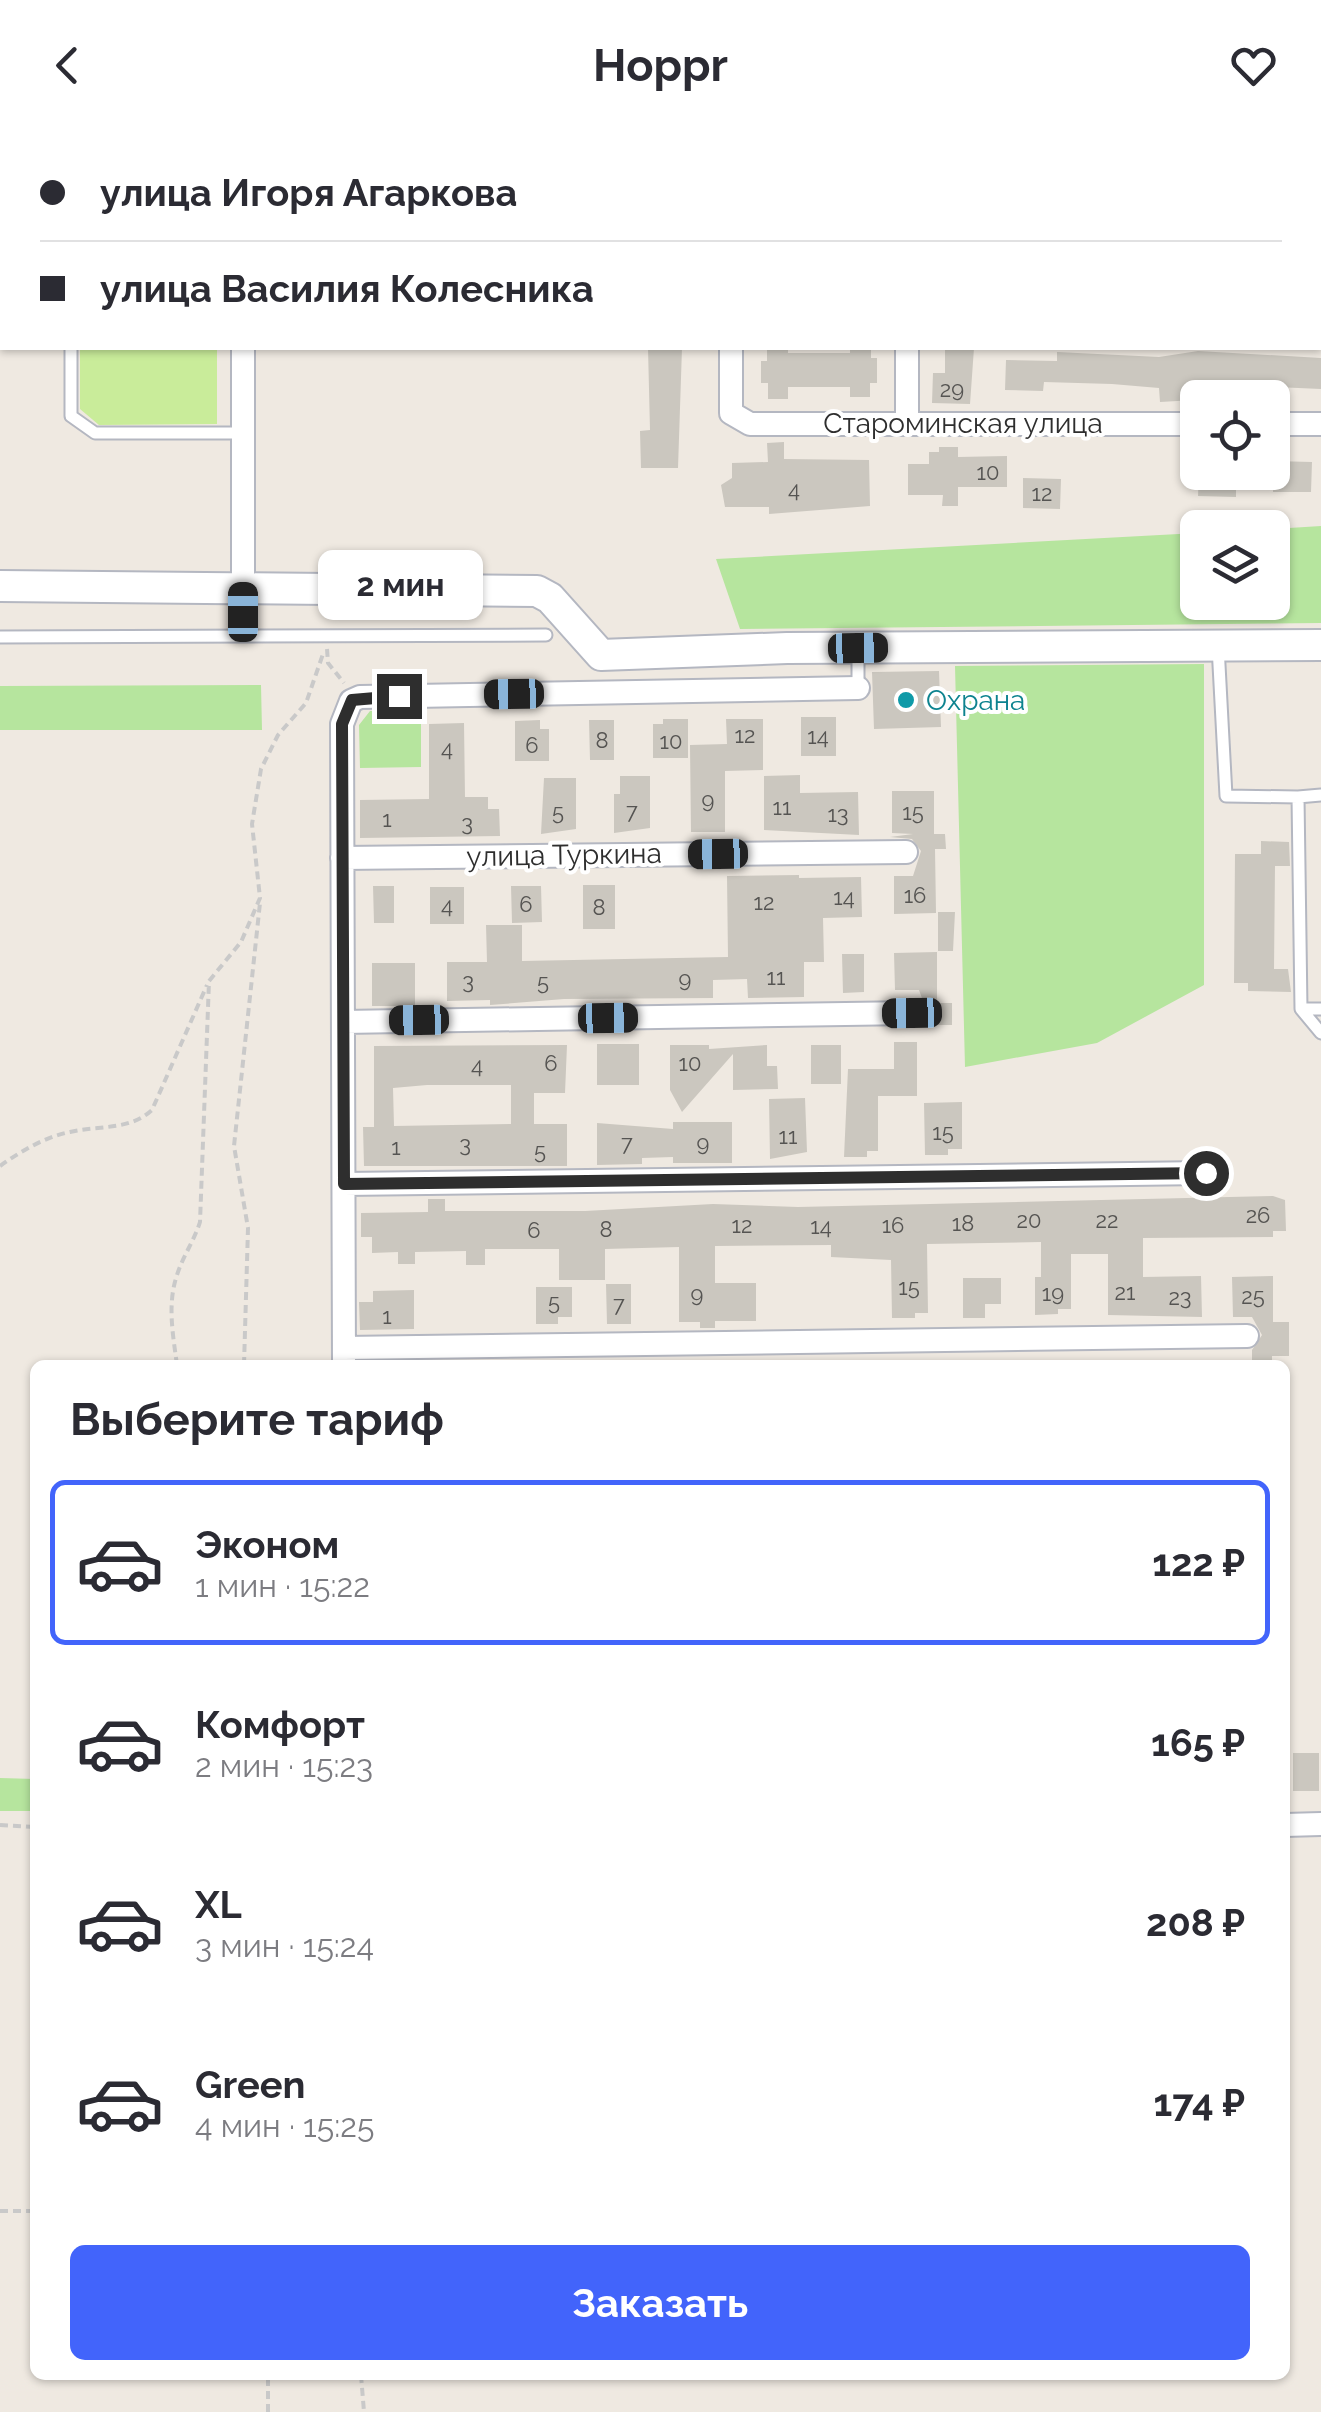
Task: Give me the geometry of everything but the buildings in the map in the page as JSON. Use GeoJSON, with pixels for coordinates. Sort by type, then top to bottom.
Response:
{"type":"FeatureCollection","features":[{"type":"Feature","properties":{"kind":"street"},"geometry":{"type":"LineString","coordinates":[[243,350],[243,588]]}},
{"type":"Feature","properties":{"kind":"street","name":"Староминская улица"},"geometry":{"type":"LineString","coordinates":[[732,350],[732,413],[750,424],[1180,424]]}},
{"type":"Feature","properties":{"kind":"street"},"geometry":{"type":"LineString","coordinates":[[908,350],[908,422]]}},
{"type":"Feature","properties":{"kind":"street"},"geometry":{"type":"LineString","coordinates":[[1290,424],[1321,424]]}},
{"type":"Feature","properties":{"kind":"street"},"geometry":{"type":"LineString","coordinates":[[0,586],[537,591],[550,598],[601,655],[858,648],[908,657],[1321,645]]}},
{"type":"Feature","properties":{"kind":"street"},"geometry":{"type":"LineString","coordinates":[[858,688],[352,700],[342,724],[344,1357],[1247,1336]]}},
{"type":"Feature","properties":{"kind":"street","name":"улица Туркина"},"geometry":{"type":"LineString","coordinates":[[342,858],[906,852]]}},
{"type":"Feature","properties":{"kind":"street"},"geometry":{"type":"LineString","coordinates":[[343,1022],[912,1013]]}},
{"type":"Feature","properties":{"kind":"street"},"geometry":{"type":"LineString","coordinates":[[344,1184],[1206,1173]]}},
{"type":"Feature","properties":{"kind":"street"},"geometry":{"type":"LineString","coordinates":[[1290,1825],[1321,1824]]}},
{"type":"Feature","properties":{"kind":"lane"},"geometry":{"type":"LineString","coordinates":[[72,350],[72,416],[95,434],[243,433]]}},
{"type":"Feature","properties":{"kind":"lane"},"geometry":{"type":"LineString","coordinates":[[243,588],[243,636]]}},
{"type":"Feature","properties":{"kind":"lane"},"geometry":{"type":"LineString","coordinates":[[0,637],[546,635]]}},
{"type":"Feature","properties":{"kind":"lane"},"geometry":{"type":"LineString","coordinates":[[1218,646],[1226,796],[1321,795]]}},
{"type":"Feature","properties":{"kind":"lane"},"geometry":{"type":"LineString","coordinates":[[858,648],[858,688]]}},
{"type":"Feature","properties":{"kind":"lane"},"geometry":{"type":"LineString","coordinates":[[1298,796],[1301,1009],[1321,1033]]}},
{"type":"Feature","properties":{"kind":"lane"},"geometry":{"type":"LineString","coordinates":[[1301,1009],[1321,1009]]}},
{"type":"Feature","properties":{"kind":"path"},"geometry":{"type":"LineString","coordinates":[[327,636],[328,663],[359,698]]}},
{"type":"Feature","properties":{"kind":"path"},"geometry":{"type":"LineString","coordinates":[[244,1360],[248,1228],[234,1146],[260,898],[252,824],[261,769],[278,735],[306,703],[323,654]]}},
{"type":"Feature","properties":{"kind":"path"},"geometry":{"type":"LineString","coordinates":[[0,1166],[21,1151],[68,1132],[138,1123],[152,1110],[209,981],[240,942],[260,898]]}},
{"type":"Feature","properties":{"kind":"path"},"geometry":{"type":"LineString","coordinates":[[177,1360],[171,1304],[177,1272],[192,1248],[200,1222],[209,981]]}},
{"type":"Feature","properties":{"kind":"path"},"geometry":{"type":"LineString","coordinates":[[0,1826],[30,1827]]}},
{"type":"Feature","properties":{"kind":"path"},"geometry":{"type":"LineString","coordinates":[[0,2211],[30,2211]]}},
{"type":"Feature","properties":{"kind":"path"},"geometry":{"type":"LineString","coordinates":[[268,2380],[268,2412]]}},
{"type":"Feature","properties":{"kind":"path"},"geometry":{"type":"LineString","coordinates":[[361,2380],[364,2412]]}},
{"type":"Feature","properties":{"kind":"green space"},"geometry":{"type":"Polygon","coordinates":[[[80,350],[217,350],[217,424],[99,425],[80,409],[80,350]]]}},
{"type":"Feature","properties":{"kind":"green space"},"geometry":{"type":"Polygon","coordinates":[[[1321,526],[1321,623],[740,629],[716,559],[1180,534],[1180,620],[1290,620],[1290,528],[1321,526]]]}},
{"type":"Feature","properties":{"kind":"green space"},"geometry":{"type":"Polygon","coordinates":[[[1204,664],[1204,985],[1097,1043],[965,1067],[955,666],[1204,664]]]}},
{"type":"Feature","properties":{"kind":"green space"},"geometry":{"type":"Polygon","coordinates":[[[261,685],[262,730],[0,730],[0,686],[261,685]]]}},
{"type":"Feature","properties":{"kind":"green space"},"geometry":{"type":"Polygon","coordinates":[[[370,711],[421,711],[421,767],[360,768],[359,725],[370,711]]]}},
{"type":"Feature","properties":{"kind":"green space"},"geometry":{"type":"Polygon","coordinates":[[[0,1778],[30,1779],[30,1811],[0,1811],[0,1778]]]}},
{"type":"Feature","properties":{"kind":"place","name":"Охрана"},"geometry":{"type":"Point","coordinates":[906,700]}},
{"type":"Feature","properties":{"kind":"route"},"geometry":{"type":"LineString","coordinates":[[399,696],[352,700],[342,724],[344,1184],[1206,1173]]}}]}
